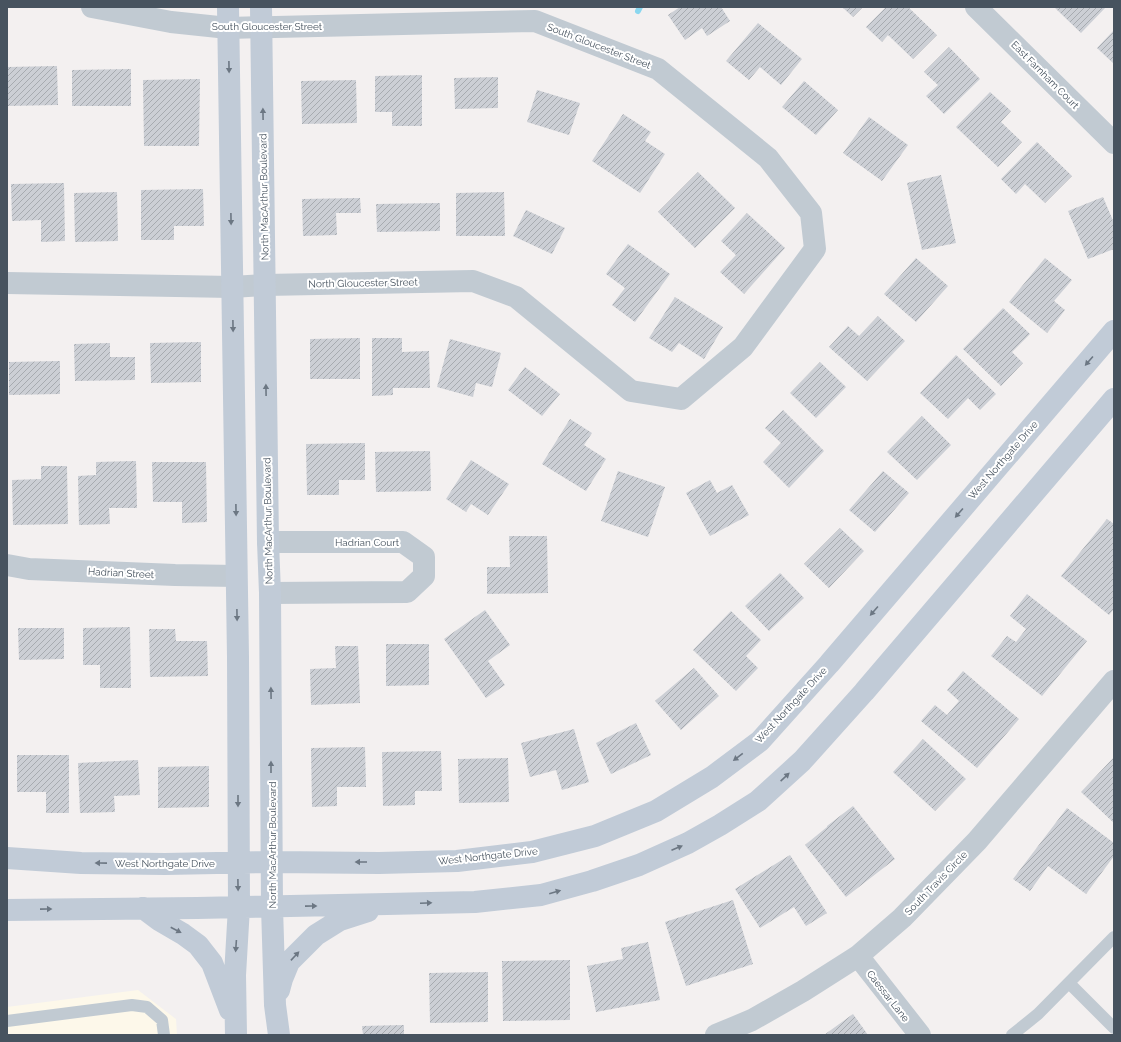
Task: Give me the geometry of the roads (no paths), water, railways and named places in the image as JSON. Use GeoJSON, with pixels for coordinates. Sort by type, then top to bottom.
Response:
{"type":"FeatureCollection","features":[{"type":"Feature","properties":{"kind":"main road"},"geometry":{"type":"LineString","coordinates":[[228,17],[238,657],[239,907],[235,975],[236,1030]]}},
{"type":"Feature","properties":{"kind":"main road","name":"North MacArthur Boulevard"},"geometry":{"type":"LineString","coordinates":[[261,17],[268,542],[270,584],[272,907],[275,1005],[279,1035]]}},
{"type":"Feature","properties":{"kind":"main road","name":"West Northgate Drive"},"geometry":{"type":"LineString","coordinates":[[7,858],[81,863],[165,864],[238,862],[457,861],[532,852],[595,836],[656,811],[712,777],[760,741],[834,658],[1114,331]]}},
{"type":"Feature","properties":{"kind":"main road"},"geometry":{"type":"LineString","coordinates":[[7,910],[272,907],[475,902],[541,895],[556,891],[592,881],[639,865],[688,843],[758,801],[802,761],[864,692],[1114,399]]}},
{"type":"Feature","properties":{"kind":"main road"},"geometry":{"type":"LineString","coordinates":[[236,576],[270,584]]}},
{"type":"Feature","properties":{"kind":"main road"},"geometry":{"type":"LineString","coordinates":[[275,1005],[282,980],[290,962],[316,935],[340,920],[387,904]]}},
{"type":"Feature","properties":{"kind":"main road"},"geometry":{"type":"LineString","coordinates":[[143,908],[198,945],[212,963],[236,1030]]}},
{"type":"Feature","properties":{"kind":"street","name":"South Gloucester Street"},"geometry":{"type":"LineString","coordinates":[[92,7],[171,22],[228,17],[535,21],[658,69],[768,158],[810,213],[815,249],[743,347],[681,399]]}},
{"type":"Feature","properties":{"kind":"street","name":"East Farnham Court"},"geometry":{"type":"LineString","coordinates":[[976,7],[1114,143]]}},
{"type":"Feature","properties":{"kind":"street","name":"North Gloucester Street"},"geometry":{"type":"LineString","coordinates":[[7,283],[232,287],[473,281],[516,297],[631,391],[681,399]]}},
{"type":"Feature","properties":{"kind":"street","name":"Hadrian Court"},"geometry":{"type":"LineString","coordinates":[[268,542],[403,542],[424,556],[424,576],[407,592],[270,584]]}},
{"type":"Feature","properties":{"kind":"street","name":"Hadrian Street"},"geometry":{"type":"LineString","coordinates":[[7,565],[29,569],[236,576]]}},
{"type":"Feature","properties":{"kind":"street","name":"South Travis Circle"},"geometry":{"type":"LineString","coordinates":[[716,1035],[752,1020],[803,991],[858,956],[902,918],[977,840],[1114,681]]}},
{"type":"Feature","properties":{"kind":"street","name":"Caessar Lane"},"geometry":{"type":"LineString","coordinates":[[858,956],[920,1035]]}},
{"type":"Feature","properties":{"kind":"lane"},"geometry":{"type":"LineString","coordinates":[[1012,1035],[1038,1014],[1114,937]]}},
{"type":"Feature","properties":{"kind":"lane"},"geometry":{"type":"LineString","coordinates":[[1069,983],[1114,1028]]}},
{"type":"Feature","properties":{"kind":"lane"},"geometry":{"type":"LineString","coordinates":[[7,1021],[132,1005],[147,1007],[162,1020],[164,1035]]}},
{"type":"Feature","properties":{"kind":"waterway"},"geometry":{"type":"LineString","coordinates":[[638,11],[640,7]]}}]}
